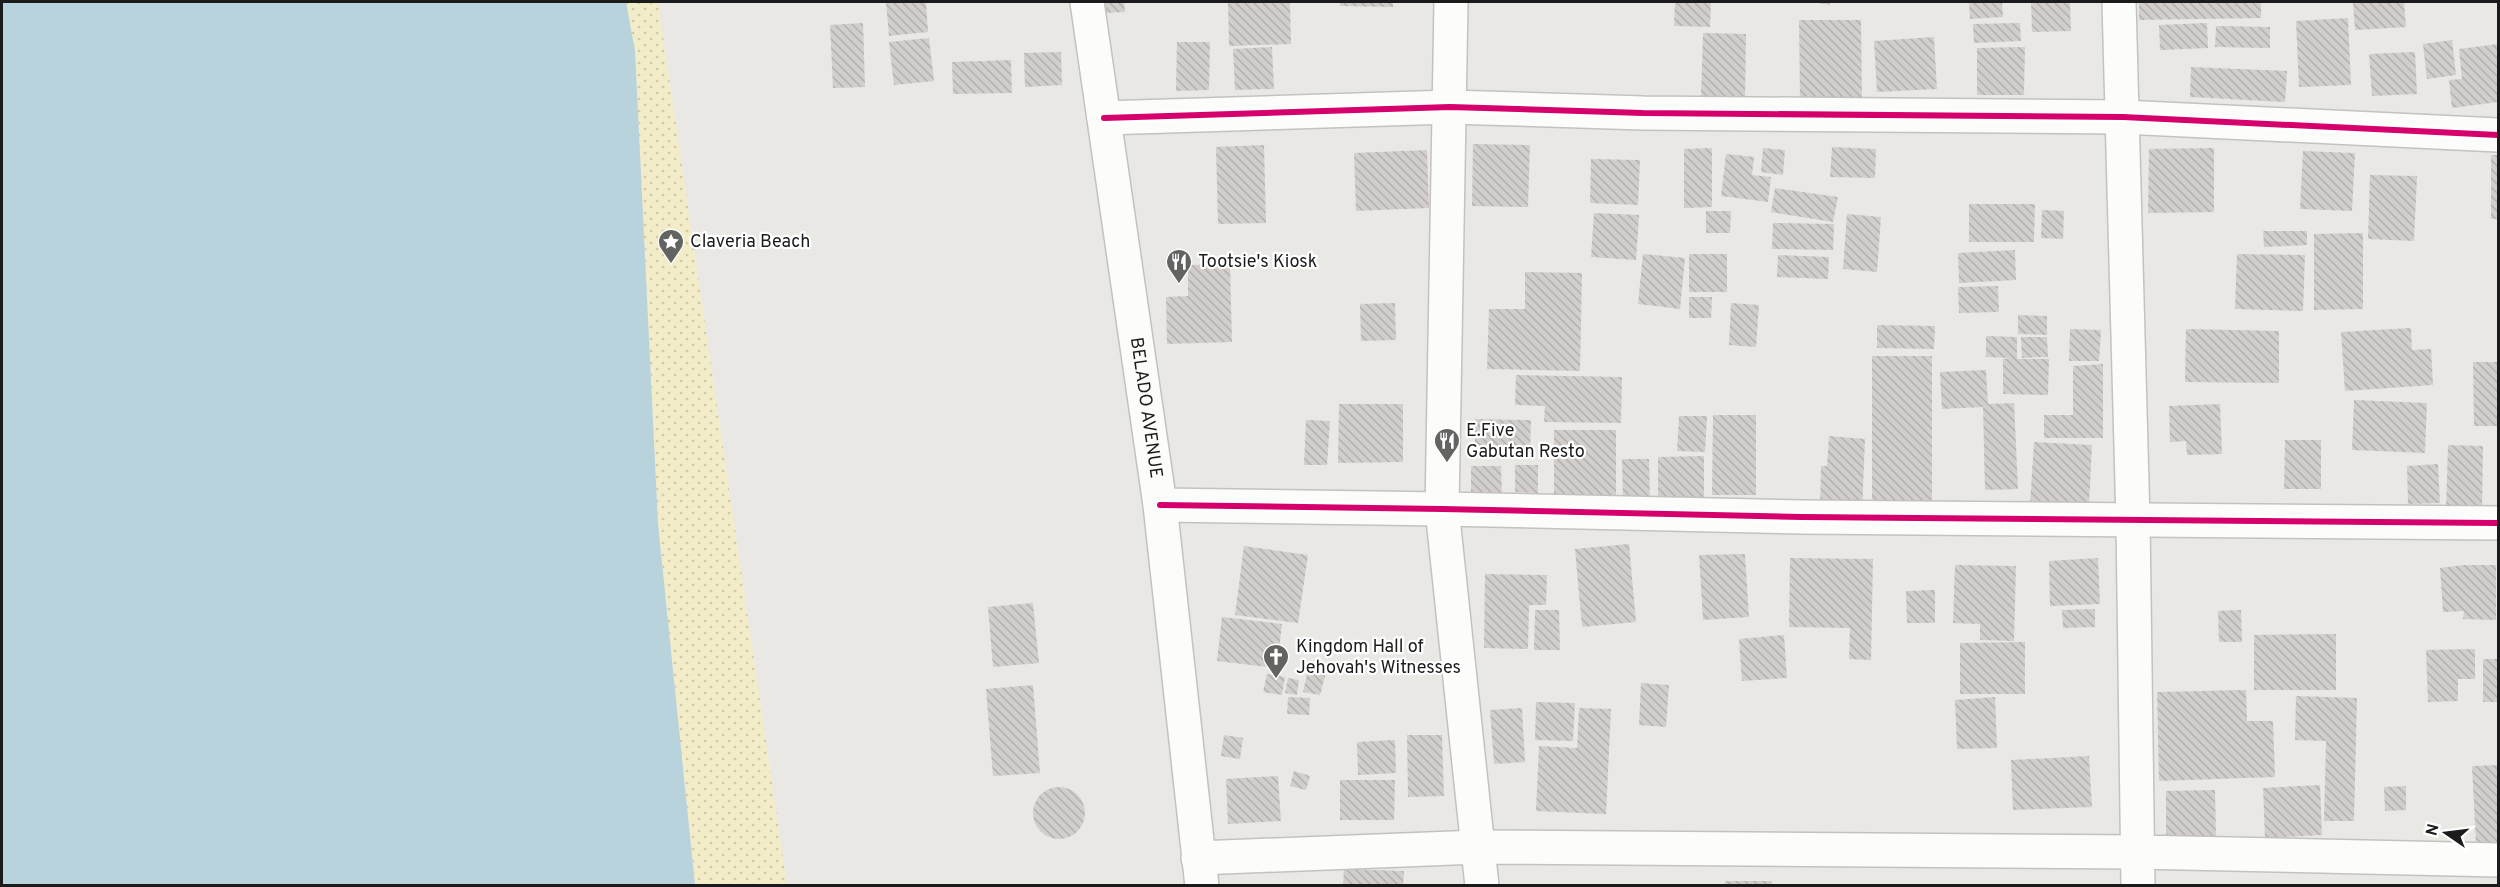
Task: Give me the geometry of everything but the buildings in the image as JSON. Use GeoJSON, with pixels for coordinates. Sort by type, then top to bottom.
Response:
{"type":"FeatureCollection","features":[{"type":"Feature","properties":{"kind":"street","name":"BELADO AVENUE"},"geometry":{"type":"LineString","coordinates":[[1087,2],[1160,505],[1200,872]]}},
{"type":"Feature","properties":{"kind":"street"},"geometry":{"type":"LineString","coordinates":[[1451,2],[1442,509],[1482,885]]}},
{"type":"Feature","properties":{"kind":"street"},"geometry":{"type":"LineString","coordinates":[[2119,2],[2133,521],[2138,885]]}},
{"type":"Feature","properties":{"kind":"street"},"geometry":{"type":"LineString","coordinates":[[1104,118],[1450,106],[1643,113],[2123,117],[2499,135]]}},
{"type":"Feature","properties":{"kind":"street"},"geometry":{"type":"LineString","coordinates":[[1160,505],[1802,518],[2499,523]]}},
{"type":"Feature","properties":{"kind":"street"},"geometry":{"type":"LineString","coordinates":[[1200,872],[1478,847],[2137,852],[2499,860]]}},
{"type":"Feature","properties":{"kind":"sand","name":"Claveria Beach"},"geometry":{"type":"Polygon","coordinates":[[[626,2],[658,2],[787,885],[695,885],[658,524],[635,51],[626,2]]]}},
{"type":"Feature","properties":{"kind":"water"},"geometry":{"type":"Polygon","coordinates":[[[2,2],[626,2],[635,51],[658,524],[695,885],[2,885],[2,2]]]}},
{"type":"Feature","properties":{"kind":"cycle path"},"geometry":{"type":"LineString","coordinates":[[1104,118],[1450,107],[1643,113],[2123,117],[2498,135]]}},
{"type":"Feature","properties":{"kind":"cycle path"},"geometry":{"type":"LineString","coordinates":[[1160,505],[1802,517],[2498,523]]}},
{"type":"Feature","properties":{"kind":"place","name":"Claveria Beach"},"geometry":{"type":"Point","coordinates":[671,265]}},
{"type":"Feature","properties":{"kind":"place","name":"Tootsie's Kiosk"},"geometry":{"type":"Point","coordinates":[1179,285]}},
{"type":"Feature","properties":{"kind":"place","name":"E.Five Gabutan Resto"},"geometry":{"type":"Point","coordinates":[1447,464]}},
{"type":"Feature","properties":{"kind":"place","name":"Kingdom Hall of Jehovah's Witnesses"},"geometry":{"type":"Point","coordinates":[1276,680]}}]}
